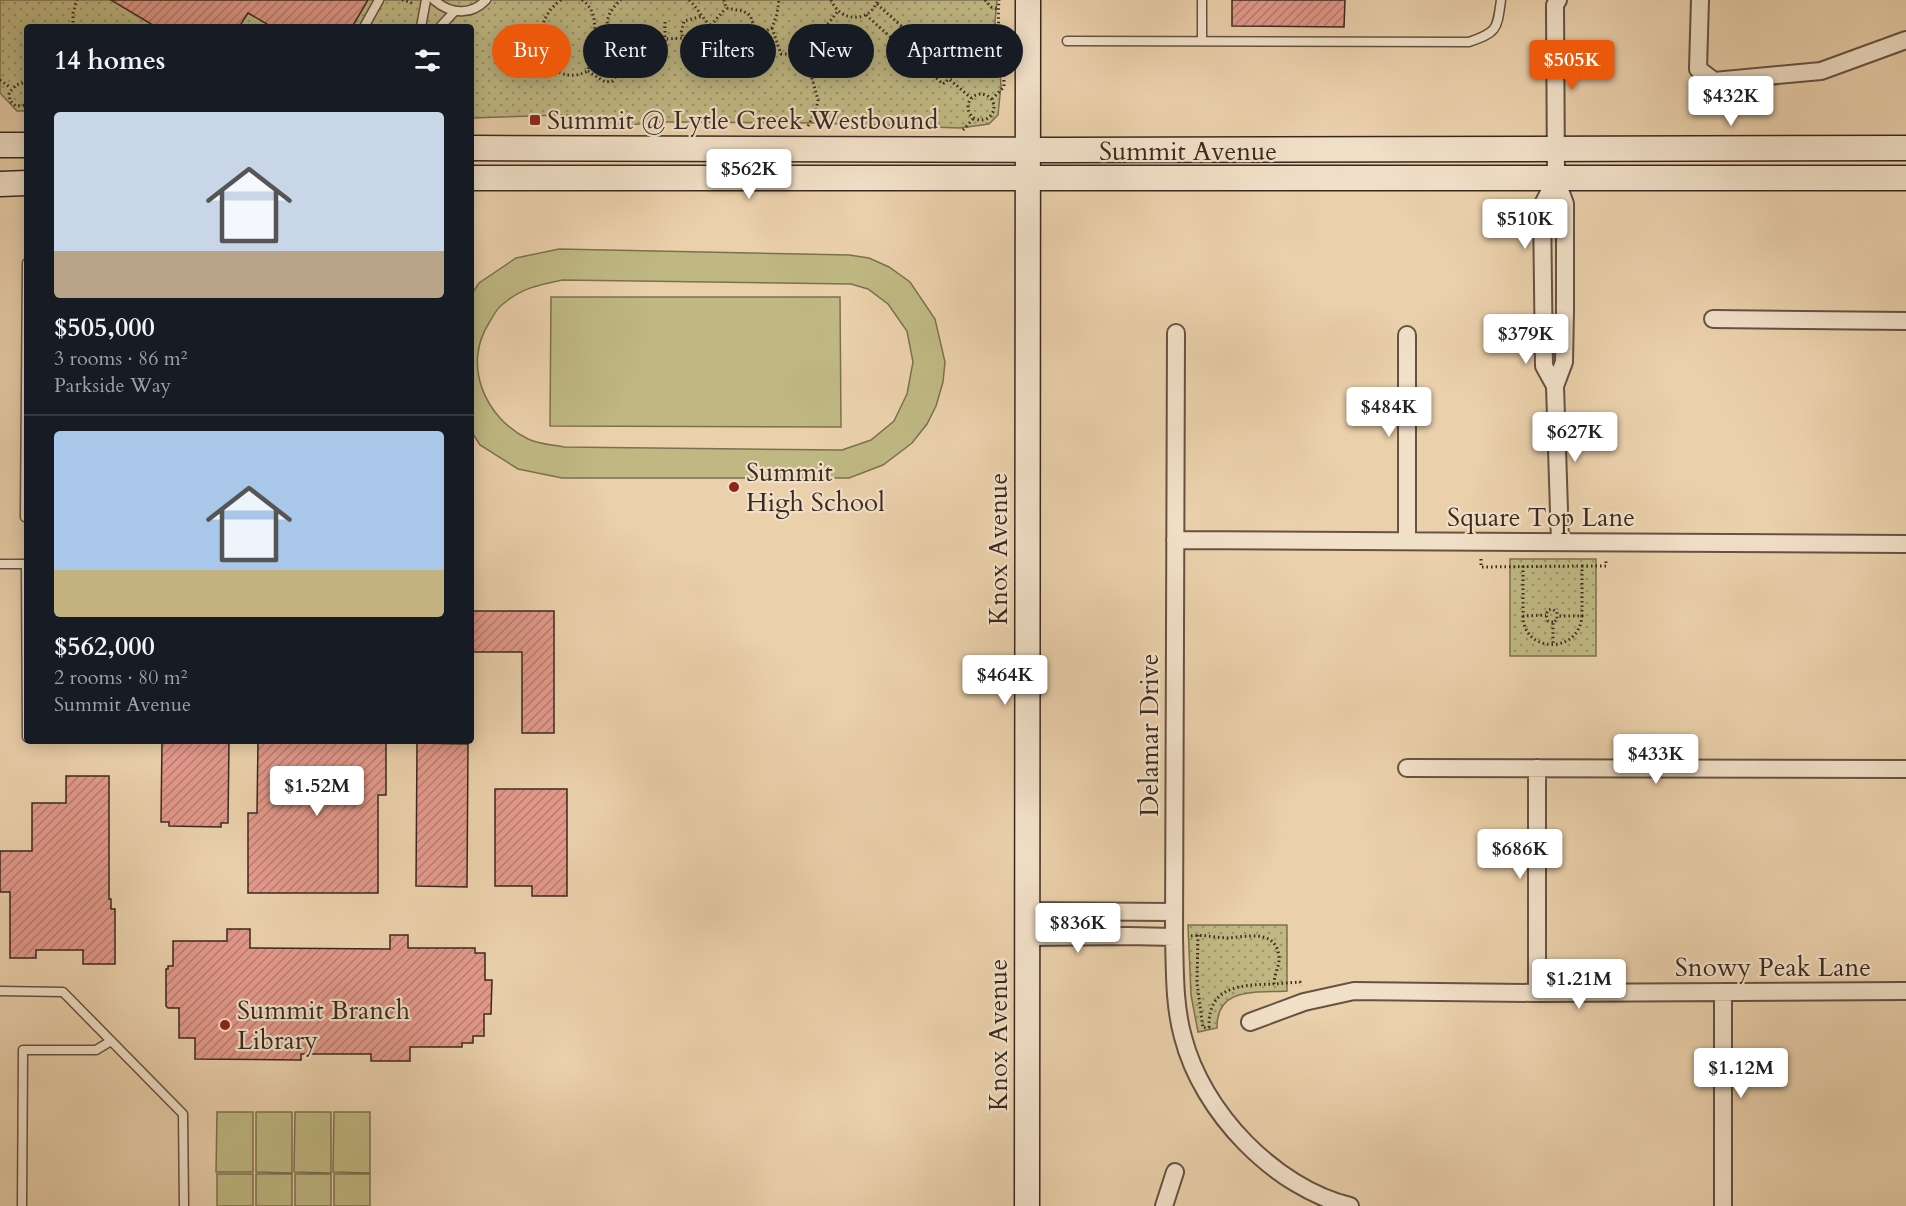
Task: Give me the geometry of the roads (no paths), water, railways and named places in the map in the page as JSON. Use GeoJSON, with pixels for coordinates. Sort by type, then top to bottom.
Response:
{"type":"FeatureCollection","features":[{"type":"Feature","properties":{"kind":"main road","name":"Knox Avenue"},"geometry":{"type":"LineString","coordinates":[[1027,1206],[1028,0]]}},
{"type":"Feature","properties":{"kind":"main road"},"geometry":{"type":"LineString","coordinates":[[0,145],[24,145]]}},
{"type":"Feature","properties":{"kind":"main road","name":"Summit Avenue"},"geometry":{"type":"LineString","coordinates":[[474,148],[1027,150],[1906,148]]}},
{"type":"Feature","properties":{"kind":"main road","name":"Summit Avenue"},"geometry":{"type":"LineString","coordinates":[[474,178],[1906,178]]}},
{"type":"Feature","properties":{"kind":"main road"},"geometry":{"type":"LineString","coordinates":[[0,184],[24,183]]}},
{"type":"Feature","properties":{"kind":"street"},"geometry":{"type":"LineString","coordinates":[[1700,0],[1698,69],[1714,81],[1821,71],[1906,40]]}},
{"type":"Feature","properties":{"kind":"street"},"geometry":{"type":"LineString","coordinates":[[1555,2],[1556,179],[1565,204],[1564,362],[1555,386],[1560,542]]}},
{"type":"Feature","properties":{"kind":"street"},"geometry":{"type":"LineString","coordinates":[[1555,386],[1544,366],[1542,206],[1556,179]]}},
{"type":"Feature","properties":{"kind":"street"},"geometry":{"type":"LineString","coordinates":[[1543,310],[1565,309]]}},
{"type":"Feature","properties":{"kind":"street"},"geometry":{"type":"LineString","coordinates":[[1713,319],[1906,321]]}},
{"type":"Feature","properties":{"kind":"street","name":"Delamar Drive"},"geometry":{"type":"LineString","coordinates":[[1176,333],[1174,937],[1176,1001],[1183,1038],[1196,1072],[1229,1125],[1273,1168],[1335,1202],[1350,1206]]}},
{"type":"Feature","properties":{"kind":"street"},"geometry":{"type":"LineString","coordinates":[[1407,335],[1407,542]]}},
{"type":"Feature","properties":{"kind":"street","name":"Square Top Lane"},"geometry":{"type":"LineString","coordinates":[[1175,540],[1906,544]]}},
{"type":"Feature","properties":{"kind":"street"},"geometry":{"type":"LineString","coordinates":[[1407,768],[1906,769]]}},
{"type":"Feature","properties":{"kind":"street"},"geometry":{"type":"LineString","coordinates":[[1537,768],[1537,993]]}},
{"type":"Feature","properties":{"kind":"street"},"geometry":{"type":"LineString","coordinates":[[1026,911],[1174,912]]}},
{"type":"Feature","properties":{"kind":"street"},"geometry":{"type":"LineString","coordinates":[[1026,938],[1174,937]]}},
{"type":"Feature","properties":{"kind":"street","name":"Snowy Peak Lane"},"geometry":{"type":"LineString","coordinates":[[1250,1022],[1304,1002],[1354,990],[1537,993],[1906,991]]}},
{"type":"Feature","properties":{"kind":"street"},"geometry":{"type":"LineString","coordinates":[[1723,993],[1723,1206]]}},
{"type":"Feature","properties":{"kind":"street"},"geometry":{"type":"LineString","coordinates":[[1164,1206],[1175,1172]]}},
{"type":"Feature","properties":{"kind":"lane"},"geometry":{"type":"LineString","coordinates":[[366,24],[379,0]]}},
{"type":"Feature","properties":{"kind":"lane"},"geometry":{"type":"LineString","coordinates":[[422,24],[426,0]]}},
{"type":"Feature","properties":{"kind":"lane"},"geometry":{"type":"LineString","coordinates":[[434,0],[443,8],[453,12],[476,9],[486,0]]}},
{"type":"Feature","properties":{"kind":"lane"},"geometry":{"type":"LineString","coordinates":[[1202,0],[1202,41]]}},
{"type":"Feature","properties":{"kind":"lane"},"geometry":{"type":"LineString","coordinates":[[1067,41],[1470,42],[1488,35],[1497,25],[1501,0]]}},
{"type":"Feature","properties":{"kind":"lane"},"geometry":{"type":"LineString","coordinates":[[443,24],[453,12]]}},
{"type":"Feature","properties":{"kind":"lane"},"geometry":{"type":"LineString","coordinates":[[0,564],[24,564]]}},
{"type":"Feature","properties":{"kind":"lane"},"geometry":{"type":"LineString","coordinates":[[0,992],[63,992],[183,1114],[184,1206]]}},
{"type":"Feature","properties":{"kind":"lane"},"geometry":{"type":"LineString","coordinates":[[22,1206],[23,1050],[96,1050],[111,1041]]}},
{"type":"Feature","properties":{"kind":"place","name":"Summit @ Lytle Creek Westbound"},"geometry":{"type":"Point","coordinates":[535,120]}},
{"type":"Feature","properties":{"kind":"place","name":"Summit High School"},"geometry":{"type":"Point","coordinates":[734,487]}},
{"type":"Feature","properties":{"kind":"place","name":"Summit Branch Library"},"geometry":{"type":"Point","coordinates":[225,1025]}}]}
